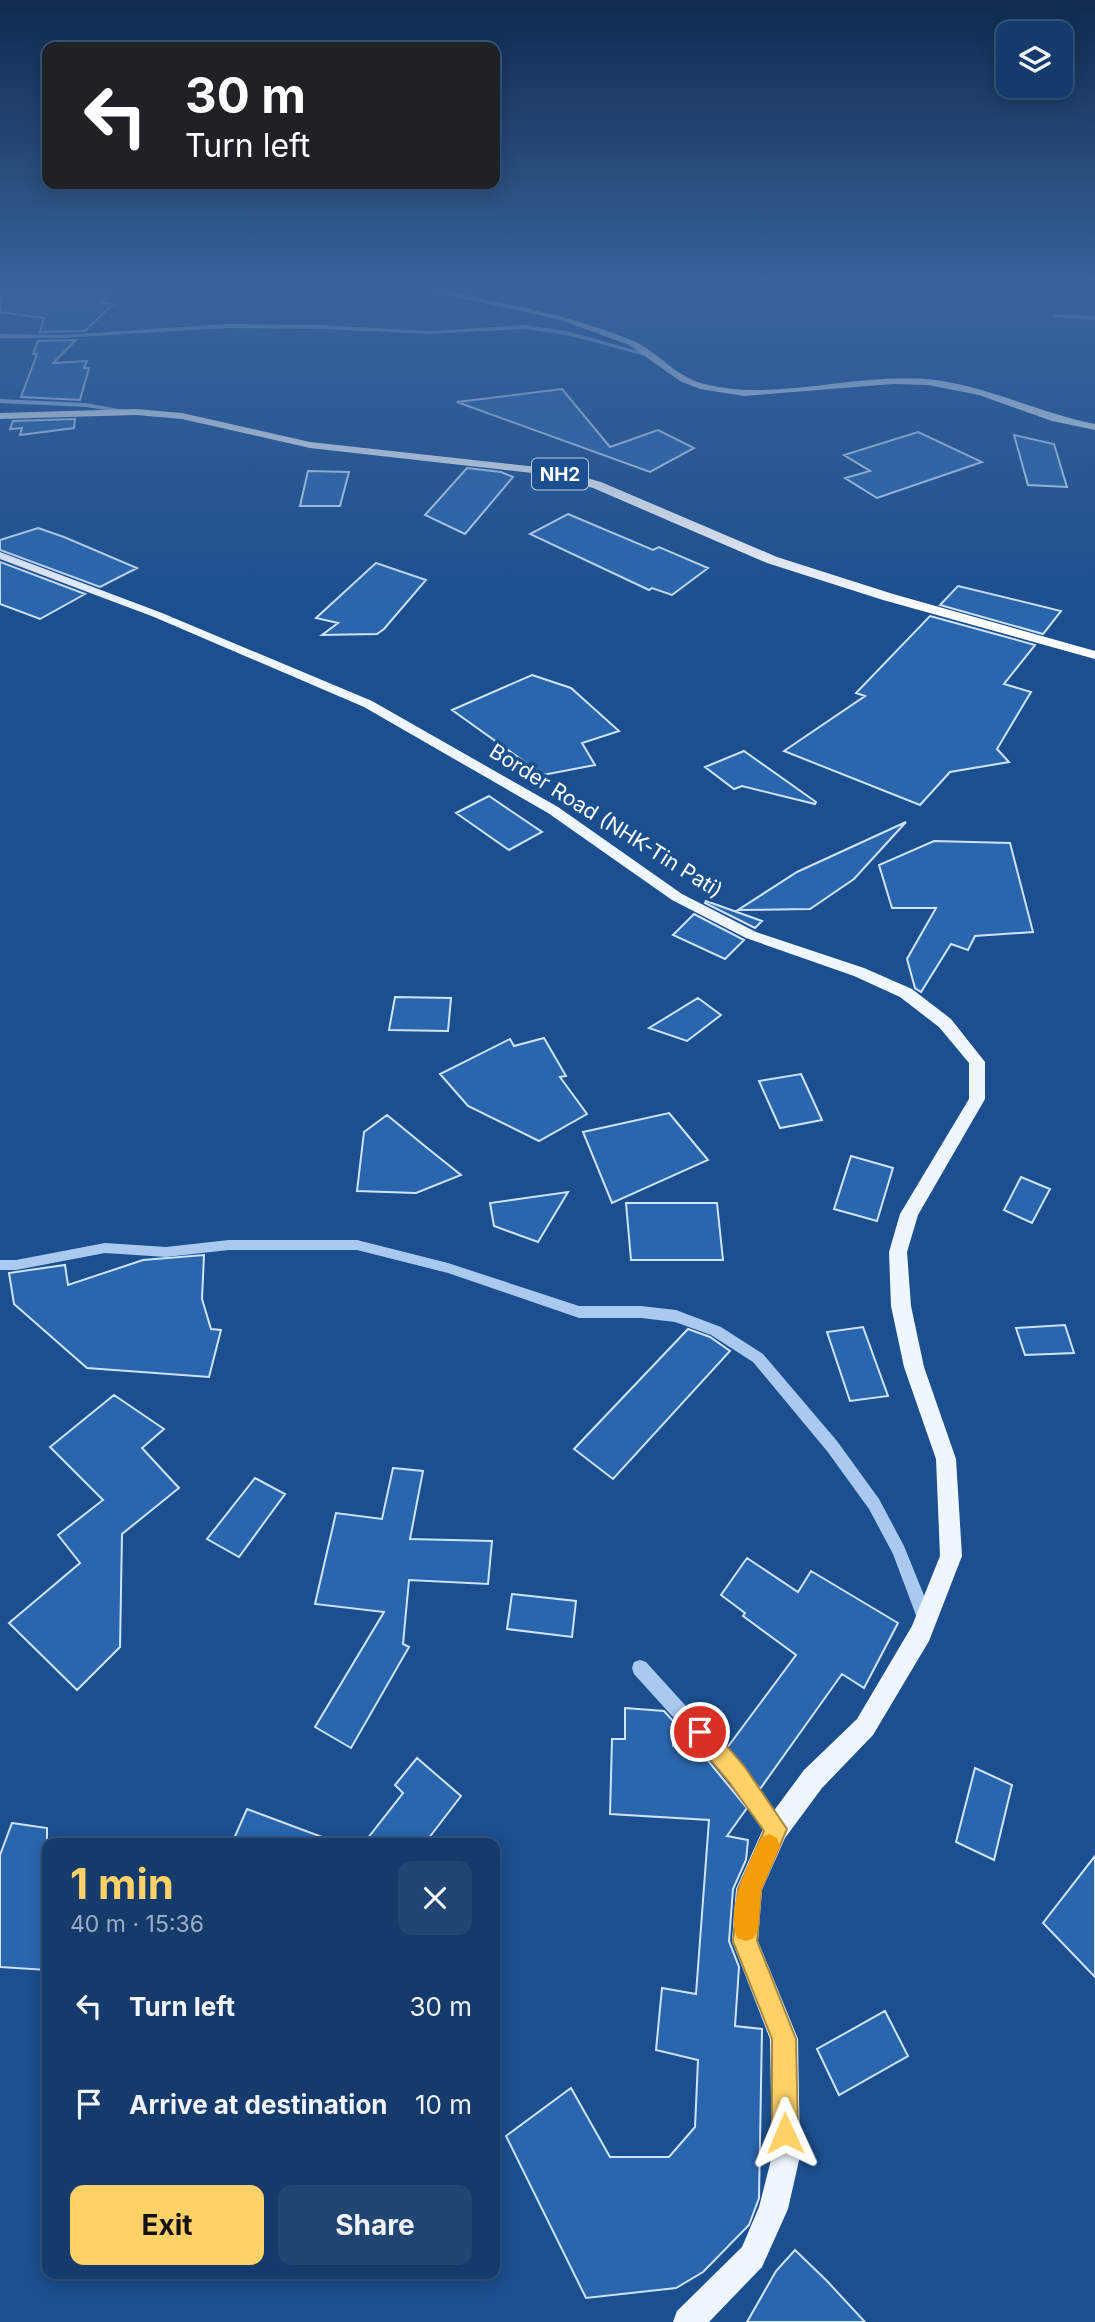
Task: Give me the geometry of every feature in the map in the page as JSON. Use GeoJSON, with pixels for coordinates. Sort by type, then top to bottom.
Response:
{"type":"FeatureCollection","features":[{"type":"Feature","properties":{"kind":"highway","name":"NH2"},"geometry":{"type":"LineString","coordinates":[[0,416],[136,412],[208,421],[310,444],[496,464],[577,478],[772,560],[888,597],[1095,655]]}},
{"type":"Feature","properties":{"kind":"main road"},"geometry":{"type":"LineString","coordinates":[[996,398],[1055,419],[1095,427]]}},
{"type":"Feature","properties":{"kind":"main road","name":"Border Road (NHK-Tin Pati)"},"geometry":{"type":"LineString","coordinates":[[0,555],[135,606],[368,704],[553,810],[677,897],[751,935],[859,972],[906,993],[945,1023],[977,1062],[977,1099],[909,1214],[898,1252],[901,1306],[914,1367],[946,1459],[951,1556],[921,1633],[865,1727],[813,1779],[776,1829],[750,1889],[745,1941],[784,2039],[786,2157],[774,2209],[752,2257],[688,2322]]}},
{"type":"Feature","properties":{"kind":"street"},"geometry":{"type":"LineString","coordinates":[[0,401],[86,405],[136,412]]}},
{"type":"Feature","properties":{"kind":"street"},"geometry":{"type":"LineString","coordinates":[[0,1265],[29,1264],[105,1248],[166,1252],[229,1245],[357,1245],[449,1268],[579,1312],[641,1311],[676,1316],[716,1331],[758,1358],[832,1446],[874,1504],[899,1551],[926,1620]]}},
{"type":"Feature","properties":{"kind":"street"},"geometry":{"type":"LineString","coordinates":[[640,1668],[736,1774],[776,1829]]}},
{"type":"Feature","properties":{"kind":"building"},"geometry":{"type":"Polygon","coordinates":[[[486,398],[570,398],[610,447],[658,430],[694,448],[650,472],[457,402],[486,398]]]}},
{"type":"Feature","properties":{"kind":"building"},"geometry":{"type":"Polygon","coordinates":[[[75,419],[74,428],[20,435],[22,428],[10,429],[13,421],[75,419]]]}},
{"type":"Feature","properties":{"kind":"building"},"geometry":{"type":"Polygon","coordinates":[[[918,432],[982,462],[877,498],[845,478],[870,471],[844,455],[918,432]]]}},
{"type":"Feature","properties":{"kind":"building"},"geometry":{"type":"Polygon","coordinates":[[[1014,435],[1054,444],[1067,487],[1028,485],[1014,435]]]}},
{"type":"Feature","properties":{"kind":"building"},"geometry":{"type":"Polygon","coordinates":[[[467,468],[501,472],[513,477],[465,534],[425,515],[467,468]]]}},
{"type":"Feature","properties":{"kind":"building"},"geometry":{"type":"Polygon","coordinates":[[[308,471],[349,472],[340,506],[300,506],[308,471]]]}},
{"type":"Feature","properties":{"kind":"building"},"geometry":{"type":"Polygon","coordinates":[[[568,514],[653,550],[659,547],[708,568],[672,595],[652,588],[649,590],[530,534],[568,514]]]}},
{"type":"Feature","properties":{"kind":"building"},"geometry":{"type":"Polygon","coordinates":[[[38,528],[137,568],[100,587],[0,550],[0,540],[38,528]]]}},
{"type":"Feature","properties":{"kind":"building"},"geometry":{"type":"Polygon","coordinates":[[[0,562],[85,594],[40,619],[0,604],[0,562]]]}},
{"type":"Feature","properties":{"kind":"building"},"geometry":{"type":"Polygon","coordinates":[[[376,563],[426,580],[377,634],[322,635],[338,623],[316,618],[376,563]]]}},
{"type":"Feature","properties":{"kind":"building"},"geometry":{"type":"Polygon","coordinates":[[[958,586],[1061,611],[1043,634],[940,605],[958,586]]]}},
{"type":"Feature","properties":{"kind":"building"},"geometry":{"type":"Polygon","coordinates":[[[930,616],[1035,645],[1004,684],[1031,692],[997,749],[1009,762],[950,772],[920,805],[784,751],[865,696],[856,693],[930,616]]]}},
{"type":"Feature","properties":{"kind":"building"},"geometry":{"type":"Polygon","coordinates":[[[532,675],[571,688],[619,731],[582,743],[595,765],[543,775],[452,710],[532,675]]]}},
{"type":"Feature","properties":{"kind":"building"},"geometry":{"type":"Polygon","coordinates":[[[744,751],[816,802],[815,804],[742,786],[734,789],[705,767],[744,751]]]}},
{"type":"Feature","properties":{"kind":"building"},"geometry":{"type":"Polygon","coordinates":[[[489,796],[542,832],[509,850],[456,813],[489,796]]]}},
{"type":"Feature","properties":{"kind":"building"},"geometry":{"type":"Polygon","coordinates":[[[906,822],[854,879],[810,909],[738,910],[797,872],[906,822]]]}},
{"type":"Feature","properties":{"kind":"building"},"geometry":{"type":"Polygon","coordinates":[[[934,841],[1010,843],[1033,932],[975,936],[968,950],[951,944],[921,992],[915,988],[907,959],[936,908],[892,908],[879,865],[934,841]]]}},
{"type":"Feature","properties":{"kind":"building"},"geometry":{"type":"Polygon","coordinates":[[[706,901],[762,921],[755,928],[705,903],[706,901]]]}},
{"type":"Feature","properties":{"kind":"building"},"geometry":{"type":"Polygon","coordinates":[[[694,914],[744,940],[725,959],[673,935],[694,914]]]}},
{"type":"Feature","properties":{"kind":"building"},"geometry":{"type":"Polygon","coordinates":[[[395,997],[451,998],[448,1031],[389,1030],[395,997]]]}},
{"type":"Feature","properties":{"kind":"building"},"geometry":{"type":"Polygon","coordinates":[[[698,998],[721,1015],[687,1041],[649,1028],[698,998]]]}},
{"type":"Feature","properties":{"kind":"building"},"geometry":{"type":"Polygon","coordinates":[[[544,1038],[566,1076],[560,1077],[587,1114],[539,1141],[468,1106],[440,1074],[510,1039],[514,1046],[544,1038]]]}},
{"type":"Feature","properties":{"kind":"building"},"geometry":{"type":"Polygon","coordinates":[[[801,1074],[822,1120],[780,1128],[759,1081],[801,1074]]]}},
{"type":"Feature","properties":{"kind":"building"},"geometry":{"type":"Polygon","coordinates":[[[669,1113],[708,1160],[612,1203],[583,1132],[669,1113]]]}},
{"type":"Feature","properties":{"kind":"building"},"geometry":{"type":"Polygon","coordinates":[[[387,1115],[461,1175],[416,1193],[357,1191],[364,1132],[387,1115]]]}},
{"type":"Feature","properties":{"kind":"building"},"geometry":{"type":"Polygon","coordinates":[[[851,1156],[893,1168],[877,1221],[834,1209],[851,1156]]]}},
{"type":"Feature","properties":{"kind":"building"},"geometry":{"type":"Polygon","coordinates":[[[1021,1177],[1050,1189],[1032,1223],[1004,1210],[1021,1177]]]}},
{"type":"Feature","properties":{"kind":"building"},"geometry":{"type":"Polygon","coordinates":[[[568,1192],[538,1242],[494,1226],[490,1203],[568,1192]]]}},
{"type":"Feature","properties":{"kind":"building"},"geometry":{"type":"Polygon","coordinates":[[[626,1203],[717,1203],[723,1260],[631,1260],[626,1203]]]}},
{"type":"Feature","properties":{"kind":"building"},"geometry":{"type":"Polygon","coordinates":[[[204,1255],[202,1299],[211,1329],[221,1330],[209,1377],[87,1368],[14,1304],[9,1273],[65,1265],[68,1285],[143,1260],[204,1255]]]}},
{"type":"Feature","properties":{"kind":"building"},"geometry":{"type":"Polygon","coordinates":[[[1065,1325],[1074,1353],[1025,1355],[1016,1328],[1065,1325]]]}},
{"type":"Feature","properties":{"kind":"building"},"geometry":{"type":"Polygon","coordinates":[[[863,1327],[888,1396],[850,1401],[827,1332],[863,1327]]]}},
{"type":"Feature","properties":{"kind":"building"},"geometry":{"type":"Polygon","coordinates":[[[688,1329],[710,1337],[730,1351],[613,1479],[574,1449],[688,1329]]]}},
{"type":"Feature","properties":{"kind":"building"},"geometry":{"type":"Polygon","coordinates":[[[114,1395],[164,1429],[142,1448],[179,1488],[122,1534],[120,1647],[77,1690],[9,1623],[80,1563],[58,1535],[103,1500],[50,1447],[114,1395]]]}},
{"type":"Feature","properties":{"kind":"building"},"geometry":{"type":"Polygon","coordinates":[[[393,1468],[423,1471],[410,1539],[492,1541],[488,1584],[409,1580],[403,1644],[409,1647],[351,1748],[315,1727],[384,1612],[315,1604],[336,1513],[382,1519],[393,1468]]]}},
{"type":"Feature","properties":{"kind":"building"},"geometry":{"type":"Polygon","coordinates":[[[255,1478],[285,1494],[239,1557],[207,1539],[255,1478]]]}},
{"type":"Feature","properties":{"kind":"building"},"geometry":{"type":"Polygon","coordinates":[[[747,1558],[798,1592],[811,1571],[898,1623],[864,1688],[842,1674],[760,1789],[727,1748],[796,1655],[743,1616],[745,1613],[721,1595],[747,1558]]]}},
{"type":"Feature","properties":{"kind":"building"},"geometry":{"type":"Polygon","coordinates":[[[512,1594],[576,1601],[572,1637],[507,1629],[512,1594]]]}},
{"type":"Feature","properties":{"kind":"building"},"geometry":{"type":"Polygon","coordinates":[[[625,1708],[664,1711],[673,1721],[673,1746],[700,1751],[747,1808],[727,1836],[748,1840],[746,1860],[733,1889],[729,1941],[739,1967],[735,2026],[762,2029],[759,2198],[749,2225],[703,2272],[676,2288],[586,2298],[506,2136],[571,2088],[610,2157],[669,2157],[695,2127],[698,2060],[656,2050],[662,1988],[696,1994],[709,1820],[610,1814],[612,1739],[625,1739],[625,1708]]]}},
{"type":"Feature","properties":{"kind":"building"},"geometry":{"type":"Polygon","coordinates":[[[417,1758],[461,1796],[429,1838],[368,1838],[403,1793],[395,1785],[417,1758]]]}},
{"type":"Feature","properties":{"kind":"building"},"geometry":{"type":"Polygon","coordinates":[[[975,1768],[1012,1785],[994,1860],[956,1842],[975,1768]]]}},
{"type":"Feature","properties":{"kind":"building"},"geometry":{"type":"Polygon","coordinates":[[[247,1809],[325,1838],[234,1838],[247,1809]]]}},
{"type":"Feature","properties":{"kind":"building"},"geometry":{"type":"Polygon","coordinates":[[[12,1823],[47,1828],[47,1838],[42,1838],[42,1970],[0,1967],[0,1855],[12,1823]]]}},
{"type":"Feature","properties":{"kind":"building"},"geometry":{"type":"Polygon","coordinates":[[[1095,1856],[1095,1977],[1043,1923],[1095,1856]]]}},
{"type":"Feature","properties":{"kind":"building"},"geometry":{"type":"Polygon","coordinates":[[[885,2011],[908,2056],[839,2095],[817,2049],[885,2011]]]}},
{"type":"Feature","properties":{"kind":"building"},"geometry":{"type":"Polygon","coordinates":[[[795,2250],[865,2322],[747,2322],[776,2271],[795,2250]]]}},
{"type":"Feature","properties":{"kind":"slow traffic"},"geometry":{"type":"LineString","coordinates":[[746,1930],[750,1889],[769,1846]]}},
{"type":"Feature","properties":{"kind":"route"},"geometry":{"type":"LineString","coordinates":[[700,1732],[736,1774],[776,1829],[750,1889],[745,1941],[784,2039],[785,2133]]}}]}
